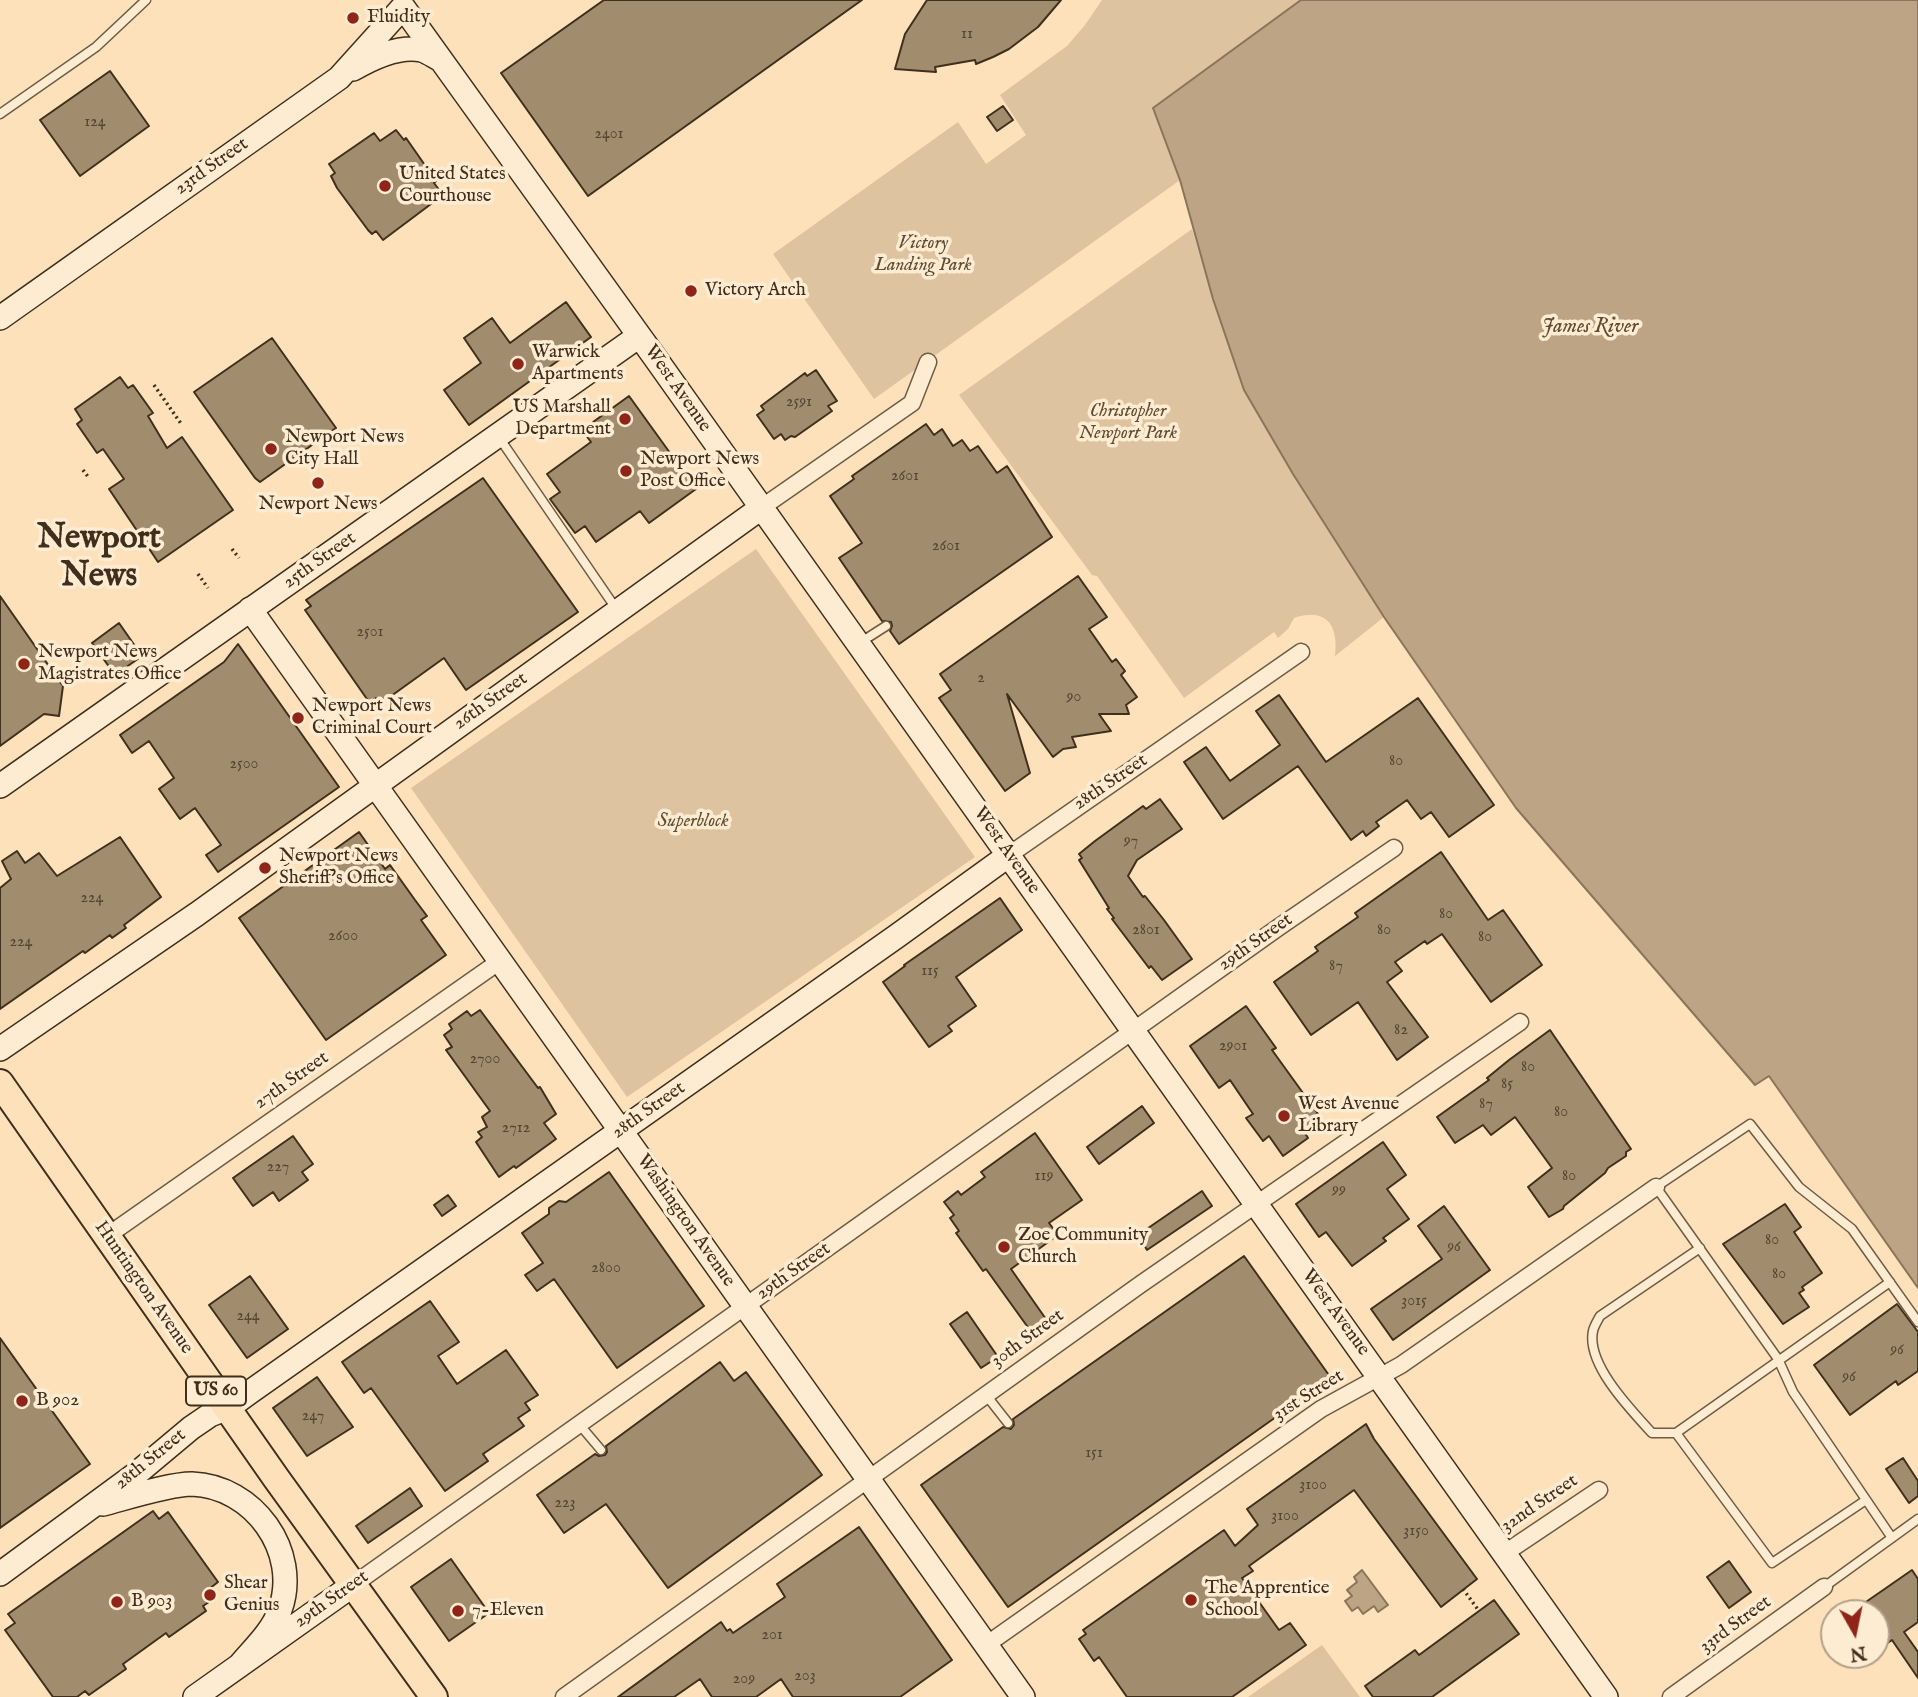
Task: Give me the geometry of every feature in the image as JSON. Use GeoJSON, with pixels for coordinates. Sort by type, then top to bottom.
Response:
{"type":"FeatureCollection","features":[{"type":"Feature","properties":{"kind":"main road","name":"Huntington Avenue"},"geometry":{"type":"LineString","coordinates":[[0,1083],[434,1697]]}},
{"type":"Feature","properties":{"kind":"street","name":"West Avenue"},"geometry":{"type":"LineString","coordinates":[[407,4],[441,60],[1381,1377],[1606,1697]]}},
{"type":"Feature","properties":{"kind":"street","name":"23rd Street"},"geometry":{"type":"LineString","coordinates":[[0,317],[338,78],[407,4]]}},
{"type":"Feature","properties":{"kind":"street"},"geometry":{"type":"LineString","coordinates":[[338,78],[373,57],[408,49],[424,50],[441,60]]}},
{"type":"Feature","properties":{"kind":"street","name":"25th Street"},"geometry":{"type":"LineString","coordinates":[[0,786],[639,336]]}},
{"type":"Feature","properties":{"kind":"street","name":"26th Street"},"geometry":{"type":"LineString","coordinates":[[0,1049],[197,914],[617,610],[912,403],[928,362]]}},
{"type":"Feature","properties":{"kind":"street","name":"Washington Avenue"},"geometry":{"type":"LineString","coordinates":[[250,609],[1023,1697]]}},
{"type":"Feature","properties":{"kind":"street","name":"28th Street"},"geometry":{"type":"LineString","coordinates":[[0,1574],[136,1474],[191,1428],[210,1415],[228,1408],[1009,855],[1301,652]]}},
{"type":"Feature","properties":{"kind":"street","name":"29th Street"},"geometry":{"type":"LineString","coordinates":[[195,1697],[1133,1030],[1394,848]]}},
{"type":"Feature","properties":{"kind":"street","name":"27th Street"},"geometry":{"type":"LineString","coordinates":[[107,1236],[500,961]]}},
{"type":"Feature","properties":{"kind":"street","name":"30th Street"},"geometry":{"type":"LineString","coordinates":[[564,1697],[1256,1204],[1520,1022]]}},
{"type":"Feature","properties":{"kind":"street","name":"31st Street"},"geometry":{"type":"LineString","coordinates":[[986,1645],[1321,1409],[1381,1377],[1656,1187]]}},
{"type":"Feature","properties":{"kind":"street"},"geometry":{"type":"LineString","coordinates":[[93,1506],[194,1484],[231,1493],[250,1505],[263,1518],[281,1556],[285,1575],[284,1596],[270,1630],[239,1666]]}},
{"type":"Feature","properties":{"kind":"street","name":"32nd Street"},"geometry":{"type":"LineString","coordinates":[[1505,1553],[1599,1490]]}},
{"type":"Feature","properties":{"kind":"street","name":"33rd Street"},"geometry":{"type":"LineString","coordinates":[[1671,1697],[1824,1587]]}},
{"type":"Feature","properties":{"kind":"lane"},"geometry":{"type":"LineString","coordinates":[[0,114],[96,47],[146,0]]}},
{"type":"Feature","properties":{"kind":"lane"},"geometry":{"type":"LineString","coordinates":[[498,435],[617,610]]}},
{"type":"Feature","properties":{"kind":"lane"},"geometry":{"type":"LineString","coordinates":[[858,643],[886,625]]}},
{"type":"Feature","properties":{"kind":"lane"},"geometry":{"type":"LineString","coordinates":[[1892,1538],[1793,1392],[1778,1359],[1656,1187],[1750,1124],[1799,1187],[1852,1229],[1918,1322]]}},
{"type":"Feature","properties":{"kind":"lane"},"geometry":{"type":"LineString","coordinates":[[1700,1248],[1600,1316],[1593,1332],[1595,1355],[1621,1399],[1652,1433],[1676,1433],[1890,1282]]}},
{"type":"Feature","properties":{"kind":"lane"},"geometry":{"type":"LineString","coordinates":[[986,1395],[1008,1423]]}},
{"type":"Feature","properties":{"kind":"lane"},"geometry":{"type":"LineString","coordinates":[[579,1424],[601,1450]]}},
{"type":"Feature","properties":{"kind":"lane"},"geometry":{"type":"LineString","coordinates":[[1676,1433],[1772,1563],[1866,1500]]}},
{"type":"Feature","properties":{"kind":"lane"},"geometry":{"type":"LineString","coordinates":[[1824,1587],[1918,1519]]}},
{"type":"Feature","properties":{"kind":"path"},"geometry":{"type":"LineString","coordinates":[[154,385],[182,425]]}},
{"type":"Feature","properties":{"kind":"path"},"geometry":{"type":"LineString","coordinates":[[83,470],[89,478]]}},
{"type":"Feature","properties":{"kind":"path"},"geometry":{"type":"LineString","coordinates":[[232,549],[239,558]]}},
{"type":"Feature","properties":{"kind":"path"},"geometry":{"type":"LineString","coordinates":[[198,574],[208,588]]}},
{"type":"Feature","properties":{"kind":"path"},"geometry":{"type":"LineString","coordinates":[[1463,1590],[1479,1611]]}},
{"type":"Feature","properties":{"kind":"green space","name":"Victory Landing Park"},"geometry":{"type":"Polygon","coordinates":[[[1102,0],[1301,0],[1153,108],[1180,180],[874,399],[773,254],[958,122],[986,164],[1026,135],[1000,95],[1067,46],[1102,0]]]}},
{"type":"Feature","properties":{"kind":"green space","name":"Christopher Newport Park"},"geometry":{"type":"Polygon","coordinates":[[[1192,229],[1213,299],[1293,474],[1384,617],[1335,656],[1335,635],[1328,621],[1314,615],[1294,618],[1288,629],[1278,638],[1274,632],[1184,698],[1097,576],[1092,575],[959,395],[1192,229]]]}},
{"type":"Feature","properties":{"kind":"green space","name":"Superblock"},"geometry":{"type":"Polygon","coordinates":[[[756,549],[975,857],[627,1097],[411,788],[756,549]]]}},
{"type":"Feature","properties":{"kind":"green space"},"geometry":{"type":"Polygon","coordinates":[[[1322,1645],[1360,1697],[1248,1697],[1322,1645]]]}},
{"type":"Feature","properties":{"kind":"water","name":"James River"},"geometry":{"type":"Polygon","coordinates":[[[1301,0],[1918,0],[1918,1288],[1769,1076],[1755,1085],[1516,808],[1384,617],[1293,474],[1244,390],[1213,299],[1180,180],[1153,108],[1301,0]]]}},
{"type":"Feature","properties":{"kind":"water"},"geometry":{"type":"Polygon","coordinates":[[[1362,1570],[1388,1605],[1378,1612],[1374,1606],[1363,1614],[1358,1607],[1352,1611],[1345,1601],[1352,1596],[1347,1590],[1357,1582],[1354,1577],[1362,1570]]]}},
{"type":"Feature","properties":{"kind":"building"},"geometry":{"type":"Polygon","coordinates":[[[604,0],[862,0],[588,196],[501,73],[604,0]]]}},
{"type":"Feature","properties":{"kind":"building"},"geometry":{"type":"Polygon","coordinates":[[[927,0],[1061,0],[1038,27],[1009,49],[993,57],[976,64],[975,60],[935,67],[936,72],[895,69],[905,34],[927,0]]]}},
{"type":"Feature","properties":{"kind":"building"},"geometry":{"type":"Polygon","coordinates":[[[110,71],[149,126],[80,176],[40,120],[110,71]]]}},
{"type":"Feature","properties":{"kind":"building"},"geometry":{"type":"Polygon","coordinates":[[[1003,106],[1013,120],[997,131],[987,117],[1003,106]]]}},
{"type":"Feature","properties":{"kind":"building","name":"United States Courthouse"},"geometry":{"type":"Polygon","coordinates":[[[396,130],[404,140],[406,138],[443,195],[383,240],[376,231],[372,234],[368,230],[337,188],[331,176],[335,173],[329,164],[374,133],[380,141],[396,130]]]}},
{"type":"Feature","properties":{"kind":"building","name":"Warwick Apartments"},"geometry":{"type":"Polygon","coordinates":[[[566,302],[591,337],[469,425],[444,390],[481,363],[464,338],[492,318],[510,343],[566,302]]]}},
{"type":"Feature","properties":{"kind":"building"},"geometry":{"type":"Polygon","coordinates":[[[272,338],[336,428],[260,482],[194,392],[272,338]]]}},
{"type":"Feature","properties":{"kind":"building"},"geometry":{"type":"Polygon","coordinates":[[[816,370],[837,401],[828,406],[832,411],[795,437],[791,436],[785,440],[781,434],[774,439],[757,415],[764,410],[761,406],[805,373],[807,376],[816,370]]]}},
{"type":"Feature","properties":{"kind":"building"},"geometry":{"type":"Polygon","coordinates":[[[120,377],[128,388],[133,385],[153,413],[148,416],[167,448],[182,437],[233,510],[158,562],[109,489],[124,479],[103,449],[97,453],[77,424],[82,420],[75,409],[120,377]]]}},
{"type":"Feature","properties":{"kind":"building"},"geometry":{"type":"Polygon","coordinates":[[[629,396],[696,489],[649,523],[640,511],[596,542],[585,526],[575,533],[550,499],[560,492],[547,474],[591,442],[582,430],[629,396]]]}},
{"type":"Feature","properties":{"kind":"building"},"geometry":{"type":"Polygon","coordinates":[[[926,424],[934,435],[942,429],[953,446],[962,440],[970,451],[978,446],[997,473],[1007,466],[1052,537],[899,644],[890,631],[891,622],[882,621],[839,558],[862,543],[830,496],[854,479],[852,476],[926,424]]]}},
{"type":"Feature","properties":{"kind":"building"},"geometry":{"type":"Polygon","coordinates":[[[483,478],[578,612],[466,690],[444,658],[380,704],[376,698],[369,702],[305,610],[311,606],[306,600],[483,478]]]}},
{"type":"Feature","properties":{"kind":"building"},"geometry":{"type":"Polygon","coordinates":[[[1078,576],[1107,617],[1089,629],[1112,662],[1116,659],[1125,671],[1121,675],[1137,697],[1126,705],[1129,714],[1099,714],[1111,731],[1072,737],[1076,747],[1063,749],[1053,757],[1007,694],[1030,773],[1005,791],[939,698],[951,690],[940,674],[1078,576]]]}},
{"type":"Feature","properties":{"kind":"building","name":"Newport News Magistrates Office"},"geometry":{"type":"Polygon","coordinates":[[[0,596],[63,686],[59,716],[44,714],[0,746],[0,596]]]}},
{"type":"Feature","properties":{"kind":"building"},"geometry":{"type":"Polygon","coordinates":[[[119,623],[142,656],[115,675],[92,643],[119,623]]]}},
{"type":"Feature","properties":{"kind":"building"},"geometry":{"type":"Polygon","coordinates":[[[238,644],[339,787],[218,872],[206,855],[221,845],[195,808],[180,819],[159,789],[174,778],[149,741],[132,753],[120,735],[224,662],[238,644]]]}},
{"type":"Feature","properties":{"kind":"building"},"geometry":{"type":"Polygon","coordinates":[[[1279,695],[1326,762],[1418,698],[1494,805],[1449,837],[1431,812],[1421,819],[1407,800],[1376,822],[1379,826],[1366,836],[1363,831],[1351,840],[1298,766],[1223,819],[1184,762],[1206,747],[1230,781],[1280,745],[1256,711],[1279,695]]]}},
{"type":"Feature","properties":{"kind":"building"},"geometry":{"type":"Polygon","coordinates":[[[1160,799],[1182,829],[1137,860],[1128,876],[1192,959],[1162,980],[1151,966],[1149,968],[1112,919],[1114,918],[1107,909],[1109,908],[1079,860],[1082,858],[1079,854],[1095,841],[1143,806],[1146,809],[1160,799]]]}},
{"type":"Feature","properties":{"kind":"building"},"geometry":{"type":"Polygon","coordinates":[[[359,832],[385,869],[390,865],[427,916],[421,920],[446,955],[326,1040],[239,918],[359,832]]]}},
{"type":"Feature","properties":{"kind":"building"},"geometry":{"type":"Polygon","coordinates":[[[120,837],[161,897],[124,925],[126,928],[112,938],[110,935],[85,953],[83,951],[0,1009],[0,888],[11,879],[2,861],[17,851],[25,863],[39,853],[57,876],[120,837]]]}},
{"type":"Feature","properties":{"kind":"building"},"geometry":{"type":"Polygon","coordinates":[[[1441,852],[1488,920],[1503,910],[1542,965],[1491,1002],[1442,934],[1427,944],[1425,941],[1395,962],[1402,971],[1387,982],[1428,1037],[1397,1060],[1358,1002],[1311,1035],[1274,982],[1318,951],[1315,947],[1358,917],[1355,913],[1441,852]]]}},
{"type":"Feature","properties":{"kind":"building"},"geometry":{"type":"Polygon","coordinates":[[[1000,898],[1022,930],[956,977],[976,1006],[948,1026],[952,1031],[929,1047],[883,982],[1000,898]]]}},
{"type":"Feature","properties":{"kind":"building"},"geometry":{"type":"Polygon","coordinates":[[[1246,1006],[1276,1048],[1272,1050],[1321,1118],[1303,1130],[1308,1138],[1283,1156],[1269,1136],[1263,1141],[1246,1118],[1253,1114],[1230,1080],[1219,1088],[1190,1046],[1246,1006]]]}},
{"type":"Feature","properties":{"kind":"building"},"geometry":{"type":"Polygon","coordinates":[[[480,1010],[538,1088],[540,1087],[556,1114],[544,1123],[556,1139],[499,1177],[476,1142],[482,1137],[478,1132],[487,1127],[482,1117],[490,1111],[446,1050],[452,1047],[444,1035],[452,1029],[449,1024],[467,1011],[471,1016],[480,1010]]]}},
{"type":"Feature","properties":{"kind":"building"},"geometry":{"type":"Polygon","coordinates":[[[1550,1030],[1631,1149],[1563,1209],[1549,1217],[1528,1187],[1552,1168],[1515,1117],[1491,1135],[1483,1125],[1455,1143],[1437,1117],[1489,1080],[1487,1078],[1550,1030]]]}},
{"type":"Feature","properties":{"kind":"building"},"geometry":{"type":"Polygon","coordinates":[[[1142,1106],[1154,1123],[1099,1164],[1087,1147],[1142,1106]]]}},
{"type":"Feature","properties":{"kind":"building","name":"Zoe Community Church"},"geometry":{"type":"Polygon","coordinates":[[[1035,1133],[1082,1200],[1049,1223],[1058,1235],[1011,1269],[1048,1322],[1032,1333],[986,1269],[983,1271],[956,1233],[959,1231],[950,1218],[954,1215],[944,1202],[958,1191],[961,1195],[985,1177],[981,1172],[1035,1133]]]}},
{"type":"Feature","properties":{"kind":"building"},"geometry":{"type":"Polygon","coordinates":[[[293,1136],[313,1164],[302,1172],[308,1180],[279,1201],[273,1192],[253,1206],[233,1178],[293,1136]]]}},
{"type":"Feature","properties":{"kind":"building"},"geometry":{"type":"Polygon","coordinates":[[[1383,1142],[1406,1175],[1387,1189],[1409,1219],[1383,1238],[1386,1241],[1352,1266],[1326,1232],[1319,1237],[1296,1204],[1383,1142]]]}},
{"type":"Feature","properties":{"kind":"building"},"geometry":{"type":"Polygon","coordinates":[[[609,1172],[704,1306],[617,1368],[554,1279],[537,1291],[525,1275],[543,1263],[522,1233],[549,1214],[549,1208],[559,1201],[566,1202],[609,1172]]]}},
{"type":"Feature","properties":{"kind":"building"},"geometry":{"type":"Polygon","coordinates":[[[1202,1191],[1212,1206],[1147,1250],[1138,1235],[1202,1191]]]}},
{"type":"Feature","properties":{"kind":"building"},"geometry":{"type":"Polygon","coordinates":[[[448,1195],[456,1206],[442,1216],[434,1205],[448,1195]]]}},
{"type":"Feature","properties":{"kind":"building"},"geometry":{"type":"Polygon","coordinates":[[[1785,1204],[1801,1227],[1794,1232],[1822,1273],[1802,1287],[1804,1290],[1799,1293],[1809,1307],[1783,1324],[1723,1244],[1785,1204]]]}},
{"type":"Feature","properties":{"kind":"building"},"geometry":{"type":"Polygon","coordinates":[[[1444,1206],[1490,1270],[1393,1340],[1371,1309],[1442,1259],[1418,1226],[1444,1206]]]}},
{"type":"Feature","properties":{"kind":"building"},"geometry":{"type":"Polygon","coordinates":[[[1244,1256],[1331,1378],[1008,1607],[921,1485],[1003,1427],[1011,1429],[1014,1425],[1013,1419],[1244,1256]]]}},
{"type":"Feature","properties":{"kind":"building"},"geometry":{"type":"Polygon","coordinates":[[[250,1276],[288,1329],[247,1358],[209,1305],[250,1276]]]}},
{"type":"Feature","properties":{"kind":"building"},"geometry":{"type":"Polygon","coordinates":[[[430,1301],[459,1342],[438,1356],[457,1384],[506,1350],[538,1395],[525,1403],[530,1410],[518,1418],[524,1426],[483,1454],[488,1461],[445,1491],[371,1388],[364,1393],[342,1362],[430,1301]]]}},
{"type":"Feature","properties":{"kind":"building"},"geometry":{"type":"Polygon","coordinates":[[[1897,1304],[1918,1332],[1918,1371],[1898,1385],[1896,1381],[1850,1415],[1814,1365],[1897,1304]]]}},
{"type":"Feature","properties":{"kind":"building"},"geometry":{"type":"Polygon","coordinates":[[[967,1312],[998,1357],[981,1368],[950,1324],[967,1312]]]}},
{"type":"Feature","properties":{"kind":"building","name":"B 902"},"geometry":{"type":"Polygon","coordinates":[[[0,1338],[90,1464],[0,1528],[0,1338]]]}},
{"type":"Feature","properties":{"kind":"building"},"geometry":{"type":"Polygon","coordinates":[[[720,1362],[734,1381],[746,1372],[822,1475],[668,1588],[606,1504],[564,1533],[537,1495],[595,1454],[605,1455],[606,1446],[720,1362]]]}},
{"type":"Feature","properties":{"kind":"building"},"geometry":{"type":"Polygon","coordinates":[[[317,1377],[353,1427],[307,1456],[273,1408],[317,1377]]]}},
{"type":"Feature","properties":{"kind":"building","name":"The Apprentice School"},"geometry":{"type":"Polygon","coordinates":[[[1366,1424],[1374,1439],[1477,1579],[1441,1607],[1354,1490],[1249,1566],[1253,1571],[1242,1578],[1279,1630],[1290,1623],[1306,1645],[1232,1697],[1127,1697],[1099,1657],[1094,1661],[1079,1639],[1086,1634],[1083,1630],[1224,1530],[1235,1546],[1258,1525],[1247,1509],[1366,1424]]]}},
{"type":"Feature","properties":{"kind":"building"},"geometry":{"type":"Polygon","coordinates":[[[1903,1458],[1918,1481],[1918,1496],[1909,1503],[1886,1469],[1903,1458]]]}},
{"type":"Feature","properties":{"kind":"building"},"geometry":{"type":"Polygon","coordinates":[[[410,1488],[422,1506],[368,1543],[356,1526],[410,1488]]]}},
{"type":"Feature","properties":{"kind":"building","name":"B 903"},"geometry":{"type":"Polygon","coordinates":[[[153,1511],[159,1519],[168,1512],[218,1582],[209,1589],[215,1598],[203,1606],[206,1611],[169,1637],[166,1633],[123,1664],[126,1669],[89,1695],[85,1691],[77,1697],[53,1697],[5,1630],[15,1623],[8,1614],[153,1511]]]}},
{"type":"Feature","properties":{"kind":"building"},"geometry":{"type":"Polygon","coordinates":[[[859,1527],[952,1660],[900,1697],[793,1697],[781,1679],[756,1697],[712,1697],[700,1679],[674,1697],[618,1697],[721,1622],[727,1631],[730,1629],[733,1633],[785,1597],[777,1584],[859,1527]]]}},
{"type":"Feature","properties":{"kind":"building"},"geometry":{"type":"Polygon","coordinates":[[[451,1559],[489,1613],[449,1641],[411,1587],[451,1559]]]}},
{"type":"Feature","properties":{"kind":"building"},"geometry":{"type":"Polygon","coordinates":[[[1729,1561],[1751,1592],[1729,1608],[1707,1577],[1729,1561]]]}},
{"type":"Feature","properties":{"kind":"building"},"geometry":{"type":"Polygon","coordinates":[[[1912,1570],[1918,1579],[1918,1622],[1904,1632],[1918,1652],[1918,1678],[1892,1640],[1890,1641],[1890,1599],[1870,1599],[1912,1570]]]}},
{"type":"Feature","properties":{"kind":"building"},"geometry":{"type":"Polygon","coordinates":[[[1494,1600],[1519,1634],[1432,1697],[1373,1697],[1365,1686],[1415,1650],[1419,1655],[1494,1600]]]}},
{"type":"Feature","properties":{"kind":"place","name":"Fluidity"},"geometry":{"type":"Point","coordinates":[353,18]}},
{"type":"Feature","properties":{"kind":"place","name":"United States Courthouse"},"geometry":{"type":"Point","coordinates":[385,186]}},
{"type":"Feature","properties":{"kind":"place","name":"Victory Arch"},"geometry":{"type":"Point","coordinates":[691,291]}},
{"type":"Feature","properties":{"kind":"place","name":"Warwick Apartments"},"geometry":{"type":"Point","coordinates":[518,364]}},
{"type":"Feature","properties":{"kind":"place","name":"US Marshall Department"},"geometry":{"type":"Point","coordinates":[625,419]}},
{"type":"Feature","properties":{"kind":"place","name":"Newport News City Hall"},"geometry":{"type":"Point","coordinates":[271,449]}},
{"type":"Feature","properties":{"kind":"place","name":"Newport News Post Office"},"geometry":{"type":"Point","coordinates":[626,471]}},
{"type":"Feature","properties":{"kind":"place","name":"Newport News"},"geometry":{"type":"Point","coordinates":[318,483]}},
{"type":"Feature","properties":{"kind":"place","name":"Newport News Magistrates Office"},"geometry":{"type":"Point","coordinates":[24,664]}},
{"type":"Feature","properties":{"kind":"place","name":"Newport News Criminal Court"},"geometry":{"type":"Point","coordinates":[298,718]}},
{"type":"Feature","properties":{"kind":"place","name":"Newport News Sheriff's Office"},"geometry":{"type":"Point","coordinates":[265,868]}},
{"type":"Feature","properties":{"kind":"place","name":"West Avenue Library"},"geometry":{"type":"Point","coordinates":[1284,1116]}},
{"type":"Feature","properties":{"kind":"place","name":"Zoe Community Church"},"geometry":{"type":"Point","coordinates":[1004,1247]}},
{"type":"Feature","properties":{"kind":"place","name":"B 902"},"geometry":{"type":"Point","coordinates":[22,1401]}},
{"type":"Feature","properties":{"kind":"place","name":"Shear Genius"},"geometry":{"type":"Point","coordinates":[210,1595]}},
{"type":"Feature","properties":{"kind":"place","name":"The Apprentice School"},"geometry":{"type":"Point","coordinates":[1191,1600]}},
{"type":"Feature","properties":{"kind":"place","name":"B 903"},"geometry":{"type":"Point","coordinates":[117,1602]}},
{"type":"Feature","properties":{"kind":"place","name":"7-Eleven"},"geometry":{"type":"Point","coordinates":[458,1611]}},
{"type":"Feature","properties":{"kind":"district","name":"Newport News"},"geometry":{"type":"Point","coordinates":[99,559]}}]}
